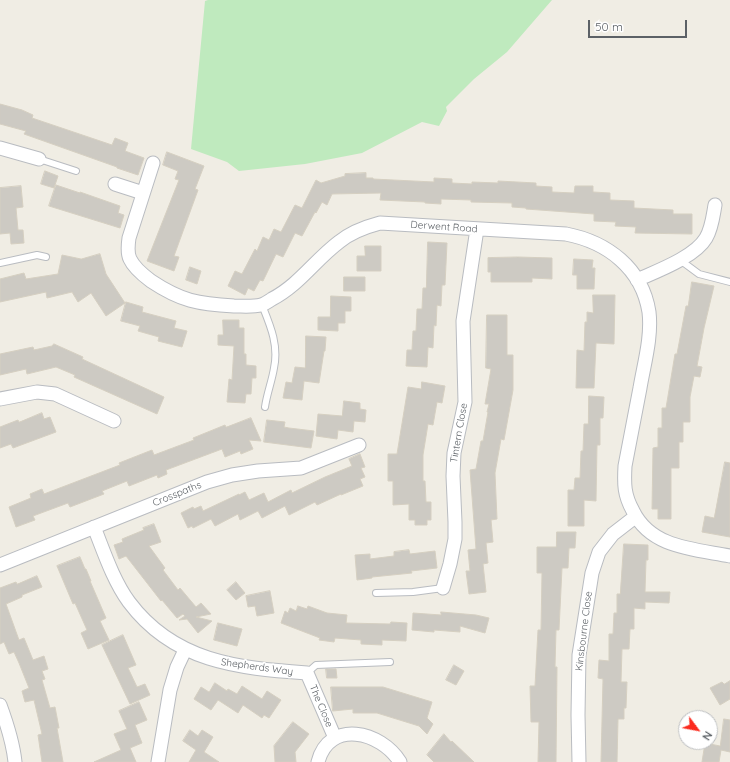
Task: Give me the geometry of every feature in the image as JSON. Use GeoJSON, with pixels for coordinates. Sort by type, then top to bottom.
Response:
{"type":"FeatureCollection","features":[{"type":"Feature","properties":{"kind":"street"},"geometry":{"type":"LineString","coordinates":[[0,148],[39,159]]}},
{"type":"Feature","properties":{"kind":"street","name":"Derwent Road"},"geometry":{"type":"LineString","coordinates":[[153,163],[129,238],[128,250],[130,259],[136,268],[159,286],[180,298],[200,303],[242,306],[262,305],[282,294],[297,282],[338,242],[364,227],[380,223],[566,234],[580,236],[608,249],[624,262],[637,280],[649,313],[648,345],[624,478],[627,500],[636,517],[647,531],[659,538],[672,544],[730,556]]}},
{"type":"Feature","properties":{"kind":"street"},"geometry":{"type":"LineString","coordinates":[[111,183],[143,193]]}},
{"type":"Feature","properties":{"kind":"street"},"geometry":{"type":"LineString","coordinates":[[637,280],[680,260],[700,246],[711,226],[715,205]]}},
{"type":"Feature","properties":{"kind":"street","name":"Tintern Close"},"geometry":{"type":"LineString","coordinates":[[443,588],[455,539],[453,476],[454,453],[465,402],[463,321],[477,229]]}},
{"type":"Feature","properties":{"kind":"street"},"geometry":{"type":"LineString","coordinates":[[0,398],[37,392],[51,393],[114,421]]}},
{"type":"Feature","properties":{"kind":"street","name":"Crosspaths"},"geometry":{"type":"LineString","coordinates":[[0,565],[207,482],[232,475],[258,471],[301,468],[359,445]]}},
{"type":"Feature","properties":{"kind":"street","name":"Kinsbourne Close"},"geometry":{"type":"LineString","coordinates":[[579,762],[579,655],[592,573],[599,552],[612,534],[636,517]]}},
{"type":"Feature","properties":{"kind":"street","name":"Shepherds Way"},"geometry":{"type":"LineString","coordinates":[[94,528],[115,578],[128,602],[162,635],[185,650],[214,660],[247,667],[307,673]]}},
{"type":"Feature","properties":{"kind":"street"},"geometry":{"type":"LineString","coordinates":[[158,762],[170,690],[177,666],[185,650]]}},
{"type":"Feature","properties":{"kind":"street","name":"The Close"},"geometry":{"type":"LineString","coordinates":[[307,673],[335,738]]}},
{"type":"Feature","properties":{"kind":"street"},"geometry":{"type":"LineString","coordinates":[[0,705],[7,723],[15,762]]}},
{"type":"Feature","properties":{"kind":"street","name":"The Close"},"geometry":{"type":"LineString","coordinates":[[318,762],[322,750],[327,744],[335,738],[346,734],[376,739],[388,748],[400,762]]}},
{"type":"Feature","properties":{"kind":"lane"},"geometry":{"type":"LineString","coordinates":[[39,159],[76,171]]}},
{"type":"Feature","properties":{"kind":"lane"},"geometry":{"type":"LineString","coordinates":[[0,263],[37,255],[46,256]]}},
{"type":"Feature","properties":{"kind":"lane"},"geometry":{"type":"LineString","coordinates":[[680,260],[699,274],[730,282]]}},
{"type":"Feature","properties":{"kind":"lane"},"geometry":{"type":"LineString","coordinates":[[262,305],[271,328],[276,348],[275,367],[266,395],[265,407]]}},
{"type":"Feature","properties":{"kind":"lane"},"geometry":{"type":"LineString","coordinates":[[376,593],[413,592],[443,588]]}},
{"type":"Feature","properties":{"kind":"lane"},"geometry":{"type":"LineString","coordinates":[[307,673],[316,665],[390,662]]}},
{"type":"Feature","properties":{"kind":"green space"},"geometry":{"type":"Polygon","coordinates":[[[552,0],[507,52],[474,79],[446,107],[447,111],[439,126],[422,122],[362,153],[305,164],[239,171],[227,162],[191,149],[205,1],[552,0]]]}},
{"type":"Feature","properties":{"kind":"building"},"geometry":{"type":"Polygon","coordinates":[[[0,104],[22,110],[33,115],[32,118],[112,145],[115,138],[128,143],[125,151],[144,158],[138,175],[24,134],[26,131],[0,124],[0,104]]]}},
{"type":"Feature","properties":{"kind":"building"},"geometry":{"type":"Polygon","coordinates":[[[167,152],[204,166],[195,189],[198,190],[174,256],[179,257],[174,271],[147,261],[179,180],[175,179],[178,171],[163,165],[167,152]]]}},
{"type":"Feature","properties":{"kind":"building"},"geometry":{"type":"Polygon","coordinates":[[[45,171],[58,176],[54,188],[41,184],[45,171]]]}},
{"type":"Feature","properties":{"kind":"building"},"geometry":{"type":"Polygon","coordinates":[[[366,173],[366,178],[373,179],[434,182],[434,178],[452,179],[452,183],[472,184],[472,182],[498,183],[498,181],[536,183],[536,186],[552,187],[552,192],[574,193],[575,186],[593,186],[593,192],[610,193],[610,200],[634,201],[634,208],[673,210],[673,214],[692,214],[692,234],[635,233],[636,227],[615,226],[616,222],[594,221],[594,214],[526,209],[512,207],[512,203],[471,202],[471,200],[441,199],[441,204],[380,200],[381,193],[332,194],[327,205],[322,202],[302,236],[295,233],[283,257],[276,254],[263,281],[260,280],[254,291],[248,288],[245,295],[228,286],[235,271],[242,274],[255,249],[257,251],[263,237],[269,240],[274,229],[281,232],[295,205],[302,208],[316,180],[321,183],[345,176],[345,174],[366,173]]]}},
{"type":"Feature","properties":{"kind":"building"},"geometry":{"type":"Polygon","coordinates":[[[56,185],[120,206],[118,213],[124,215],[120,228],[49,206],[56,185]]]}},
{"type":"Feature","properties":{"kind":"building"},"geometry":{"type":"Polygon","coordinates":[[[21,186],[23,207],[16,208],[18,230],[23,230],[24,243],[11,244],[10,233],[0,234],[0,188],[21,186]]]}},
{"type":"Feature","properties":{"kind":"building"},"geometry":{"type":"Polygon","coordinates":[[[428,242],[447,243],[445,285],[442,285],[441,306],[437,305],[433,348],[428,347],[427,367],[406,366],[407,350],[412,350],[413,331],[416,331],[417,309],[422,309],[423,288],[426,288],[428,242]]]}},
{"type":"Feature","properties":{"kind":"building"},"geometry":{"type":"Polygon","coordinates":[[[365,246],[381,246],[381,271],[357,271],[357,256],[365,256],[365,246]]]}},
{"type":"Feature","properties":{"kind":"building"},"geometry":{"type":"Polygon","coordinates":[[[100,254],[106,274],[125,303],[106,316],[91,293],[78,302],[72,292],[47,298],[46,292],[0,302],[0,279],[24,273],[26,279],[58,274],[62,255],[81,259],[100,254]]]}},
{"type":"Feature","properties":{"kind":"building"},"geometry":{"type":"Polygon","coordinates":[[[488,258],[552,258],[552,279],[532,278],[532,282],[491,282],[491,272],[488,272],[488,258]]]}},
{"type":"Feature","properties":{"kind":"building"},"geometry":{"type":"Polygon","coordinates":[[[574,259],[593,260],[592,268],[595,268],[594,289],[577,289],[577,275],[573,275],[574,259]]]}},
{"type":"Feature","properties":{"kind":"building"},"geometry":{"type":"Polygon","coordinates":[[[190,267],[201,271],[197,284],[186,280],[190,267]]]}},
{"type":"Feature","properties":{"kind":"building"},"geometry":{"type":"Polygon","coordinates":[[[344,277],[365,277],[365,291],[344,291],[344,277]]]}},
{"type":"Feature","properties":{"kind":"building"},"geometry":{"type":"Polygon","coordinates":[[[692,282],[714,286],[697,366],[702,367],[700,377],[694,376],[690,397],[690,422],[683,422],[683,442],[679,442],[679,468],[671,468],[671,519],[658,519],[658,509],[652,509],[653,448],[658,447],[658,428],[662,428],[662,408],[666,408],[675,354],[677,354],[692,282]]]}},
{"type":"Feature","properties":{"kind":"building"},"geometry":{"type":"Polygon","coordinates":[[[593,295],[615,295],[614,344],[596,343],[594,388],[576,388],[577,350],[584,351],[585,322],[587,322],[587,312],[593,313],[593,295]]]}},
{"type":"Feature","properties":{"kind":"building"},"geometry":{"type":"Polygon","coordinates":[[[331,296],[351,297],[351,311],[345,311],[345,323],[338,323],[338,331],[318,330],[318,317],[330,317],[331,296]]]}},
{"type":"Feature","properties":{"kind":"building"},"geometry":{"type":"Polygon","coordinates":[[[126,302],[143,307],[142,312],[176,321],[174,328],[187,331],[182,347],[158,341],[159,337],[138,331],[140,326],[121,321],[126,302]]]}},
{"type":"Feature","properties":{"kind":"building"},"geometry":{"type":"Polygon","coordinates":[[[487,315],[507,315],[507,355],[513,355],[513,390],[504,440],[501,439],[495,473],[497,519],[491,520],[493,542],[486,543],[488,563],[483,564],[486,592],[469,594],[466,571],[470,571],[468,550],[476,549],[470,470],[476,469],[481,441],[483,441],[489,404],[485,404],[491,369],[486,368],[487,315]]]}},
{"type":"Feature","properties":{"kind":"building"},"geometry":{"type":"Polygon","coordinates":[[[223,320],[239,320],[239,328],[244,328],[244,354],[246,354],[246,365],[256,366],[256,378],[252,378],[251,394],[246,394],[245,403],[227,402],[229,379],[232,380],[234,346],[218,345],[218,335],[223,335],[223,320]]]}},
{"type":"Feature","properties":{"kind":"building"},"geometry":{"type":"Polygon","coordinates":[[[306,336],[326,337],[319,383],[304,381],[302,400],[283,398],[286,382],[292,383],[295,367],[305,368],[306,336]]]}},
{"type":"Feature","properties":{"kind":"building"},"geometry":{"type":"Polygon","coordinates":[[[54,344],[83,357],[82,359],[164,397],[157,414],[74,377],[75,375],[56,367],[27,374],[26,369],[0,375],[0,354],[33,347],[34,350],[52,346],[54,344]]]}},
{"type":"Feature","properties":{"kind":"building"},"geometry":{"type":"Polygon","coordinates":[[[422,382],[445,386],[442,403],[437,402],[433,425],[428,424],[423,455],[423,481],[425,481],[426,502],[431,502],[431,520],[427,520],[427,525],[415,525],[415,520],[409,520],[409,504],[393,505],[393,481],[388,481],[388,454],[397,454],[408,387],[421,389],[422,382]]]}},
{"type":"Feature","properties":{"kind":"building"},"geometry":{"type":"Polygon","coordinates":[[[589,396],[604,397],[603,418],[600,418],[600,445],[597,445],[596,501],[584,500],[584,526],[568,526],[568,490],[574,490],[575,478],[580,478],[584,424],[588,424],[589,396]]]}},
{"type":"Feature","properties":{"kind":"building"},"geometry":{"type":"Polygon","coordinates":[[[344,401],[360,403],[360,409],[366,410],[365,422],[354,421],[353,432],[338,430],[337,439],[316,436],[318,414],[342,416],[344,401]]]}},
{"type":"Feature","properties":{"kind":"building"},"geometry":{"type":"Polygon","coordinates":[[[42,413],[44,419],[50,417],[56,432],[13,448],[11,444],[0,448],[0,427],[18,420],[19,422],[42,413]]]}},
{"type":"Feature","properties":{"kind":"building"},"geometry":{"type":"Polygon","coordinates":[[[251,418],[261,441],[249,440],[253,449],[241,454],[240,451],[225,457],[222,449],[166,470],[167,474],[158,478],[157,475],[129,486],[127,481],[102,491],[104,494],[70,507],[68,503],[33,516],[35,520],[16,527],[9,507],[31,498],[30,494],[42,489],[44,494],[120,465],[119,463],[152,450],[154,455],[194,440],[193,438],[225,425],[226,427],[251,418]]]}},
{"type":"Feature","properties":{"kind":"building"},"geometry":{"type":"Polygon","coordinates":[[[267,420],[285,422],[284,427],[314,431],[311,448],[264,442],[267,420]]]}},
{"type":"Feature","properties":{"kind":"building"},"geometry":{"type":"Polygon","coordinates":[[[360,454],[365,467],[361,468],[365,477],[360,479],[363,486],[317,505],[315,502],[289,515],[285,506],[262,518],[258,511],[240,520],[238,514],[215,526],[211,519],[193,528],[192,526],[188,528],[181,513],[193,507],[194,509],[201,506],[203,511],[245,492],[249,500],[264,493],[268,502],[291,490],[292,493],[352,466],[349,459],[360,454]]]}},
{"type":"Feature","properties":{"kind":"building"},"geometry":{"type":"Polygon","coordinates":[[[725,462],[730,463],[730,537],[702,532],[705,516],[714,518],[725,462]]]}},
{"type":"Feature","properties":{"kind":"building"},"geometry":{"type":"Polygon","coordinates":[[[154,524],[161,542],[149,546],[165,568],[163,570],[178,590],[180,588],[196,607],[201,603],[211,614],[196,617],[212,621],[198,633],[187,619],[179,620],[185,616],[183,614],[177,618],[162,600],[161,601],[126,556],[119,559],[114,545],[123,542],[122,539],[154,524]]]}},
{"type":"Feature","properties":{"kind":"building"},"geometry":{"type":"Polygon","coordinates":[[[557,532],[576,532],[575,548],[569,548],[568,568],[562,568],[559,630],[556,630],[556,762],[538,762],[539,722],[531,722],[530,686],[535,686],[538,630],[541,630],[542,573],[537,573],[537,547],[556,547],[557,532]]]}},
{"type":"Feature","properties":{"kind":"building"},"geometry":{"type":"Polygon","coordinates":[[[624,544],[648,545],[645,592],[670,592],[669,603],[645,602],[645,609],[634,608],[634,629],[630,629],[629,649],[622,649],[621,682],[627,682],[626,708],[624,708],[624,719],[618,719],[617,762],[601,762],[603,679],[598,678],[599,660],[609,661],[609,634],[613,634],[614,613],[617,613],[617,594],[620,594],[624,544]]]}},
{"type":"Feature","properties":{"kind":"building"},"geometry":{"type":"Polygon","coordinates":[[[409,550],[410,554],[435,551],[437,568],[411,571],[412,573],[357,580],[355,555],[370,554],[370,559],[394,556],[394,552],[409,550]]]}},
{"type":"Feature","properties":{"kind":"building"},"geometry":{"type":"Polygon","coordinates":[[[80,557],[106,618],[100,621],[109,640],[88,649],[81,633],[87,630],[75,603],[73,604],[57,566],[80,557]]]}},
{"type":"Feature","properties":{"kind":"building"},"geometry":{"type":"Polygon","coordinates":[[[37,576],[42,587],[22,595],[22,597],[6,604],[19,640],[24,638],[33,660],[44,656],[48,669],[42,671],[45,679],[42,680],[50,708],[55,707],[63,762],[42,762],[38,735],[42,734],[34,700],[25,702],[22,691],[29,688],[19,663],[14,652],[9,654],[4,642],[0,644],[0,588],[16,582],[17,584],[37,576]]]}},
{"type":"Feature","properties":{"kind":"building"},"geometry":{"type":"Polygon","coordinates":[[[236,582],[245,593],[236,600],[227,590],[236,582]]]}},
{"type":"Feature","properties":{"kind":"building"},"geometry":{"type":"Polygon","coordinates":[[[270,591],[274,613],[257,616],[255,606],[248,607],[246,596],[270,591]]]}},
{"type":"Feature","properties":{"kind":"building"},"geometry":{"type":"Polygon","coordinates":[[[298,606],[307,609],[308,606],[327,613],[347,615],[346,623],[407,623],[406,641],[382,640],[382,645],[361,644],[361,640],[335,638],[334,642],[319,640],[320,638],[281,623],[285,611],[288,613],[290,608],[296,611],[298,606]]]}},
{"type":"Feature","properties":{"kind":"building"},"geometry":{"type":"Polygon","coordinates":[[[441,612],[476,615],[489,618],[485,633],[460,626],[460,632],[412,630],[413,613],[441,615],[441,612]]]}},
{"type":"Feature","properties":{"kind":"building"},"geometry":{"type":"Polygon","coordinates":[[[218,623],[242,629],[237,646],[214,640],[218,623]]]}},
{"type":"Feature","properties":{"kind":"building"},"geometry":{"type":"Polygon","coordinates":[[[123,635],[136,665],[128,668],[137,687],[145,684],[150,695],[130,704],[102,645],[123,635]]]}},
{"type":"Feature","properties":{"kind":"building"},"geometry":{"type":"Polygon","coordinates":[[[454,665],[464,671],[456,685],[446,680],[454,665]]]}},
{"type":"Feature","properties":{"kind":"building"},"geometry":{"type":"Polygon","coordinates":[[[326,669],[336,669],[337,678],[327,678],[326,669]]]}},
{"type":"Feature","properties":{"kind":"building"},"geometry":{"type":"Polygon","coordinates":[[[730,681],[730,699],[720,705],[710,688],[722,682],[724,684],[730,681]]]}},
{"type":"Feature","properties":{"kind":"building"},"geometry":{"type":"Polygon","coordinates":[[[215,683],[227,691],[228,689],[237,694],[242,686],[262,699],[267,691],[281,700],[269,718],[264,715],[262,718],[243,705],[238,713],[218,700],[211,710],[194,699],[201,687],[209,692],[215,683]]]}},
{"type":"Feature","properties":{"kind":"building"},"geometry":{"type":"Polygon","coordinates":[[[331,687],[383,687],[432,702],[427,718],[433,724],[427,734],[419,726],[377,713],[353,713],[353,709],[333,711],[331,687]]]}},
{"type":"Feature","properties":{"kind":"building"},"geometry":{"type":"Polygon","coordinates":[[[139,702],[147,720],[135,725],[142,743],[130,748],[136,762],[94,762],[121,750],[114,734],[127,729],[119,711],[139,702]]]}},
{"type":"Feature","properties":{"kind":"building"},"geometry":{"type":"Polygon","coordinates":[[[724,719],[730,720],[730,752],[721,750],[719,762],[702,762],[704,750],[718,750],[718,746],[720,746],[724,719]]]}},
{"type":"Feature","properties":{"kind":"building"},"geometry":{"type":"Polygon","coordinates":[[[293,722],[309,734],[295,752],[296,762],[275,762],[274,746],[293,722]]]}},
{"type":"Feature","properties":{"kind":"building"},"geometry":{"type":"Polygon","coordinates":[[[190,730],[198,736],[202,730],[213,737],[204,752],[219,762],[189,762],[196,750],[183,741],[190,730]]]}},
{"type":"Feature","properties":{"kind":"building"},"geometry":{"type":"Polygon","coordinates":[[[444,734],[474,762],[434,762],[427,755],[444,734]]]}}]}
